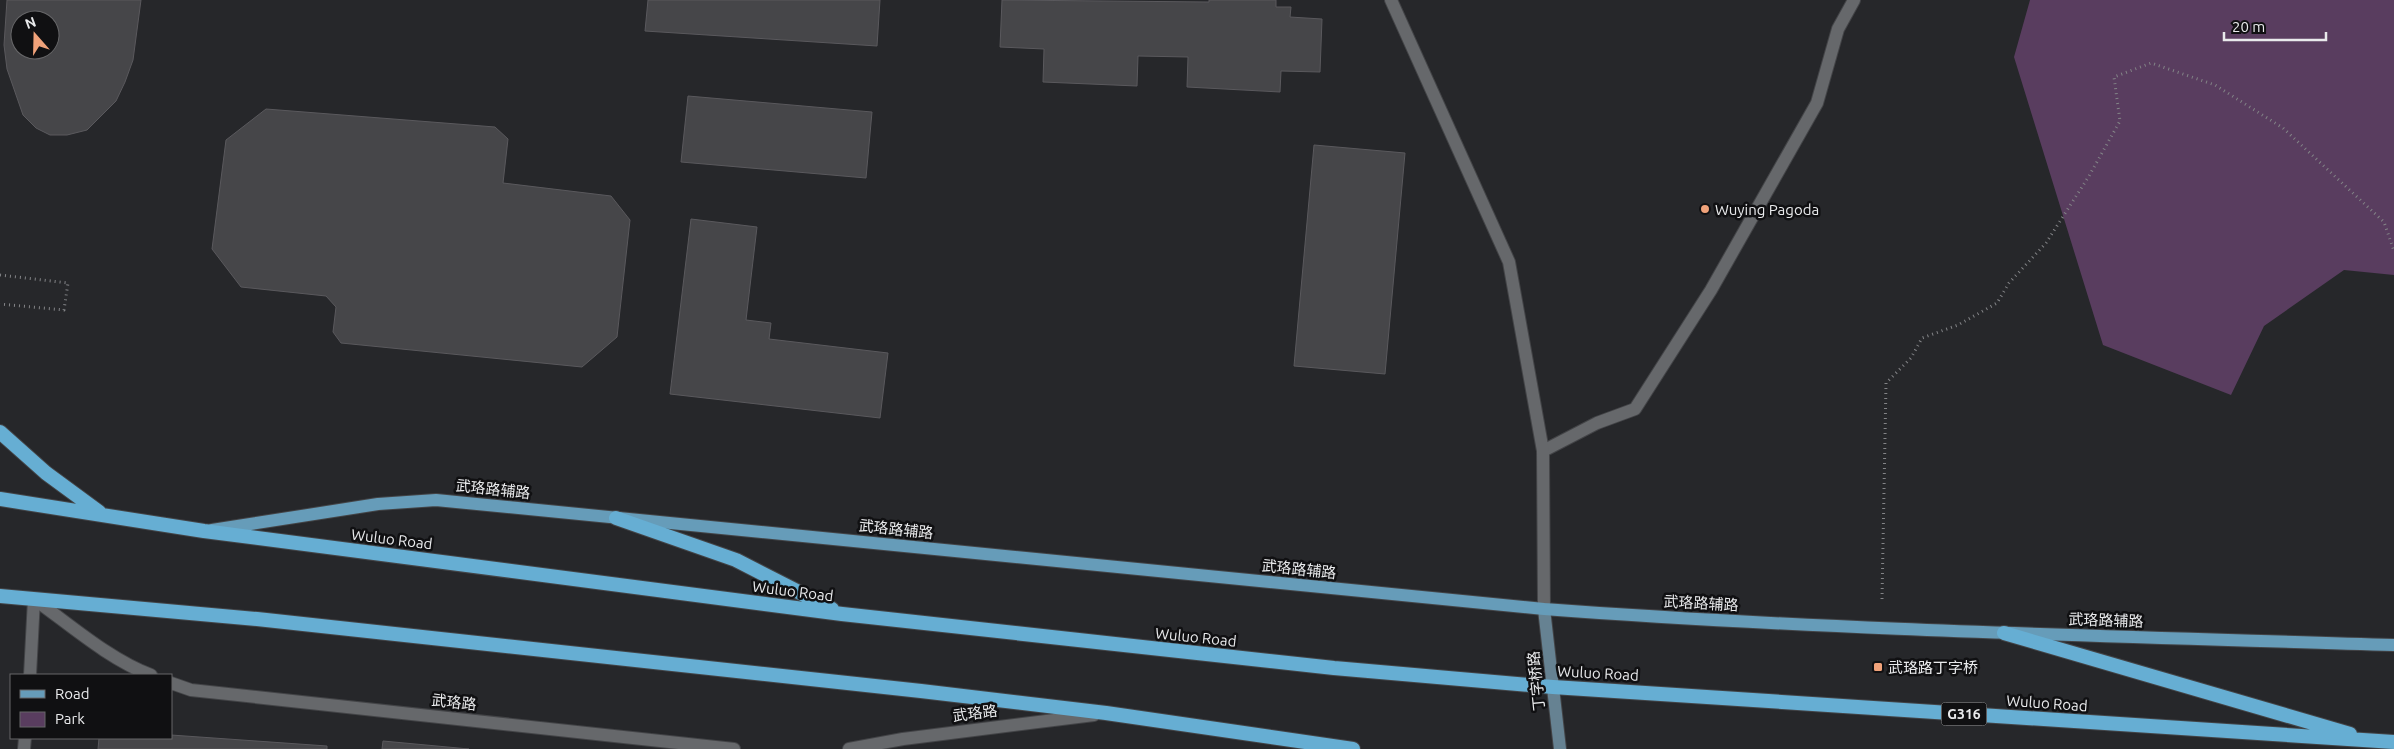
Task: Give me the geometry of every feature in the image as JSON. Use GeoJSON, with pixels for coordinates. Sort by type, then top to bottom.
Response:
{"type":"FeatureCollection","features":[{"type":"Feature","properties":{"kind":"highway"},"geometry":{"type":"LineString","coordinates":[[0,432],[46,473],[102,514]]}},
{"type":"Feature","properties":{"kind":"highway","name":"Wuluo Road"},"geometry":{"type":"LineString","coordinates":[[0,499],[204,531],[842,614],[1334,668],[1553,687],[2394,742]]}},
{"type":"Feature","properties":{"kind":"highway"},"geometry":{"type":"LineString","coordinates":[[616,518],[736,560],[842,614]]}},
{"type":"Feature","properties":{"kind":"highway"},"geometry":{"type":"LineString","coordinates":[[0,596],[257,619],[1106,713],[1353,749]]}},
{"type":"Feature","properties":{"kind":"highway"},"geometry":{"type":"LineString","coordinates":[[2004,633],[2374,742]]}},
{"type":"Feature","properties":{"kind":"main road","name":"武珞路辅路"},"geometry":{"type":"LineString","coordinates":[[204,531],[378,504],[436,500],[1544,609],[1662,618],[2004,633],[2394,646]]}},
{"type":"Feature","properties":{"kind":"main road","name":"丁字桥路"},"geometry":{"type":"LineString","coordinates":[[1544,609],[1560,749]]}},
{"type":"Feature","properties":{"kind":"street"},"geometry":{"type":"LineString","coordinates":[[1391,0],[1509,262],[1543,450],[1544,609]]}},
{"type":"Feature","properties":{"kind":"street"},"geometry":{"type":"LineString","coordinates":[[1543,450],[1597,423],[1635,410],[1711,290],[1818,103],[1838,29],[1854,0]]}},
{"type":"Feature","properties":{"kind":"street"},"geometry":{"type":"LineString","coordinates":[[30,674],[34,599]]}},
{"type":"Feature","properties":{"kind":"street"},"geometry":{"type":"LineString","coordinates":[[34,599],[97,644],[138,671],[147,674]]}},
{"type":"Feature","properties":{"kind":"street","name":"武珞路"},"geometry":{"type":"LineString","coordinates":[[172,683],[191,690],[734,749]]}},
{"type":"Feature","properties":{"kind":"street","name":"武珞路"},"geometry":{"type":"LineString","coordinates":[[849,749],[903,744],[1106,713]]}},
{"type":"Feature","properties":{"kind":"path"},"geometry":{"type":"LineString","coordinates":[[1882,598],[1886,383],[1911,358],[1922,338],[1958,324],[1997,303],[2009,283],[2046,243],[2089,176],[2120,121],[2114,77],[2151,63],[2215,85],[2283,128],[2377,215],[2384,222],[2394,251]]}},
{"type":"Feature","properties":{"kind":"path"},"geometry":{"type":"LineString","coordinates":[[0,275],[68,283],[64,310],[0,304]]}},
{"type":"Feature","properties":{"kind":"green space"},"geometry":{"type":"Polygon","coordinates":[[[2030,0],[2394,0],[2394,275],[2344,270],[2264,326],[2231,395],[2103,345],[2014,57],[2030,0]]]}},
{"type":"Feature","properties":{"kind":"building"},"geometry":{"type":"Polygon","coordinates":[[[7,0],[141,0],[133,60],[125,82],[116,101],[87,130],[67,135],[50,135],[36,128],[23,115],[7,69],[4,45],[7,0]]]}},
{"type":"Feature","properties":{"kind":"building"},"geometry":{"type":"Polygon","coordinates":[[[648,0],[880,0],[877,46],[645,31],[648,0]]]}},
{"type":"Feature","properties":{"kind":"building"},"geometry":{"type":"Polygon","coordinates":[[[1002,0],[1209,2],[1209,0],[1276,0],[1276,7],[1291,7],[1290,17],[1322,19],[1320,72],[1281,71],[1280,92],[1187,87],[1188,57],[1138,56],[1137,86],[1043,82],[1044,49],[1000,47],[1002,0]]]}},
{"type":"Feature","properties":{"kind":"building"},"geometry":{"type":"Polygon","coordinates":[[[688,96],[872,112],[866,178],[681,162],[688,96]]]}},
{"type":"Feature","properties":{"kind":"building"},"geometry":{"type":"Polygon","coordinates":[[[266,109],[495,127],[508,139],[503,183],[611,196],[630,220],[617,337],[582,367],[341,343],[333,332],[336,307],[326,296],[241,287],[212,249],[226,140],[266,109]]]}},
{"type":"Feature","properties":{"kind":"building"},"geometry":{"type":"Polygon","coordinates":[[[1314,145],[1405,153],[1385,374],[1294,366],[1314,145]]]}},
{"type":"Feature","properties":{"kind":"building"},"geometry":{"type":"Polygon","coordinates":[[[691,219],[757,227],[746,320],[771,323],[769,339],[888,353],[880,418],[670,394],[691,219]]]}},
{"type":"Feature","properties":{"kind":"building"},"geometry":{"type":"Polygon","coordinates":[[[172,735],[327,746],[327,749],[98,749],[99,739],[172,739],[172,735]]]}},
{"type":"Feature","properties":{"kind":"building"},"geometry":{"type":"Polygon","coordinates":[[[383,741],[469,749],[382,749],[383,741]]]}},
{"type":"Feature","properties":{"kind":"place","name":"Wuying Pagoda"},"geometry":{"type":"Point","coordinates":[1705,209]}},
{"type":"Feature","properties":{"kind":"place","name":"武珞路丁字桥"},"geometry":{"type":"Point","coordinates":[1878,667]}}]}
